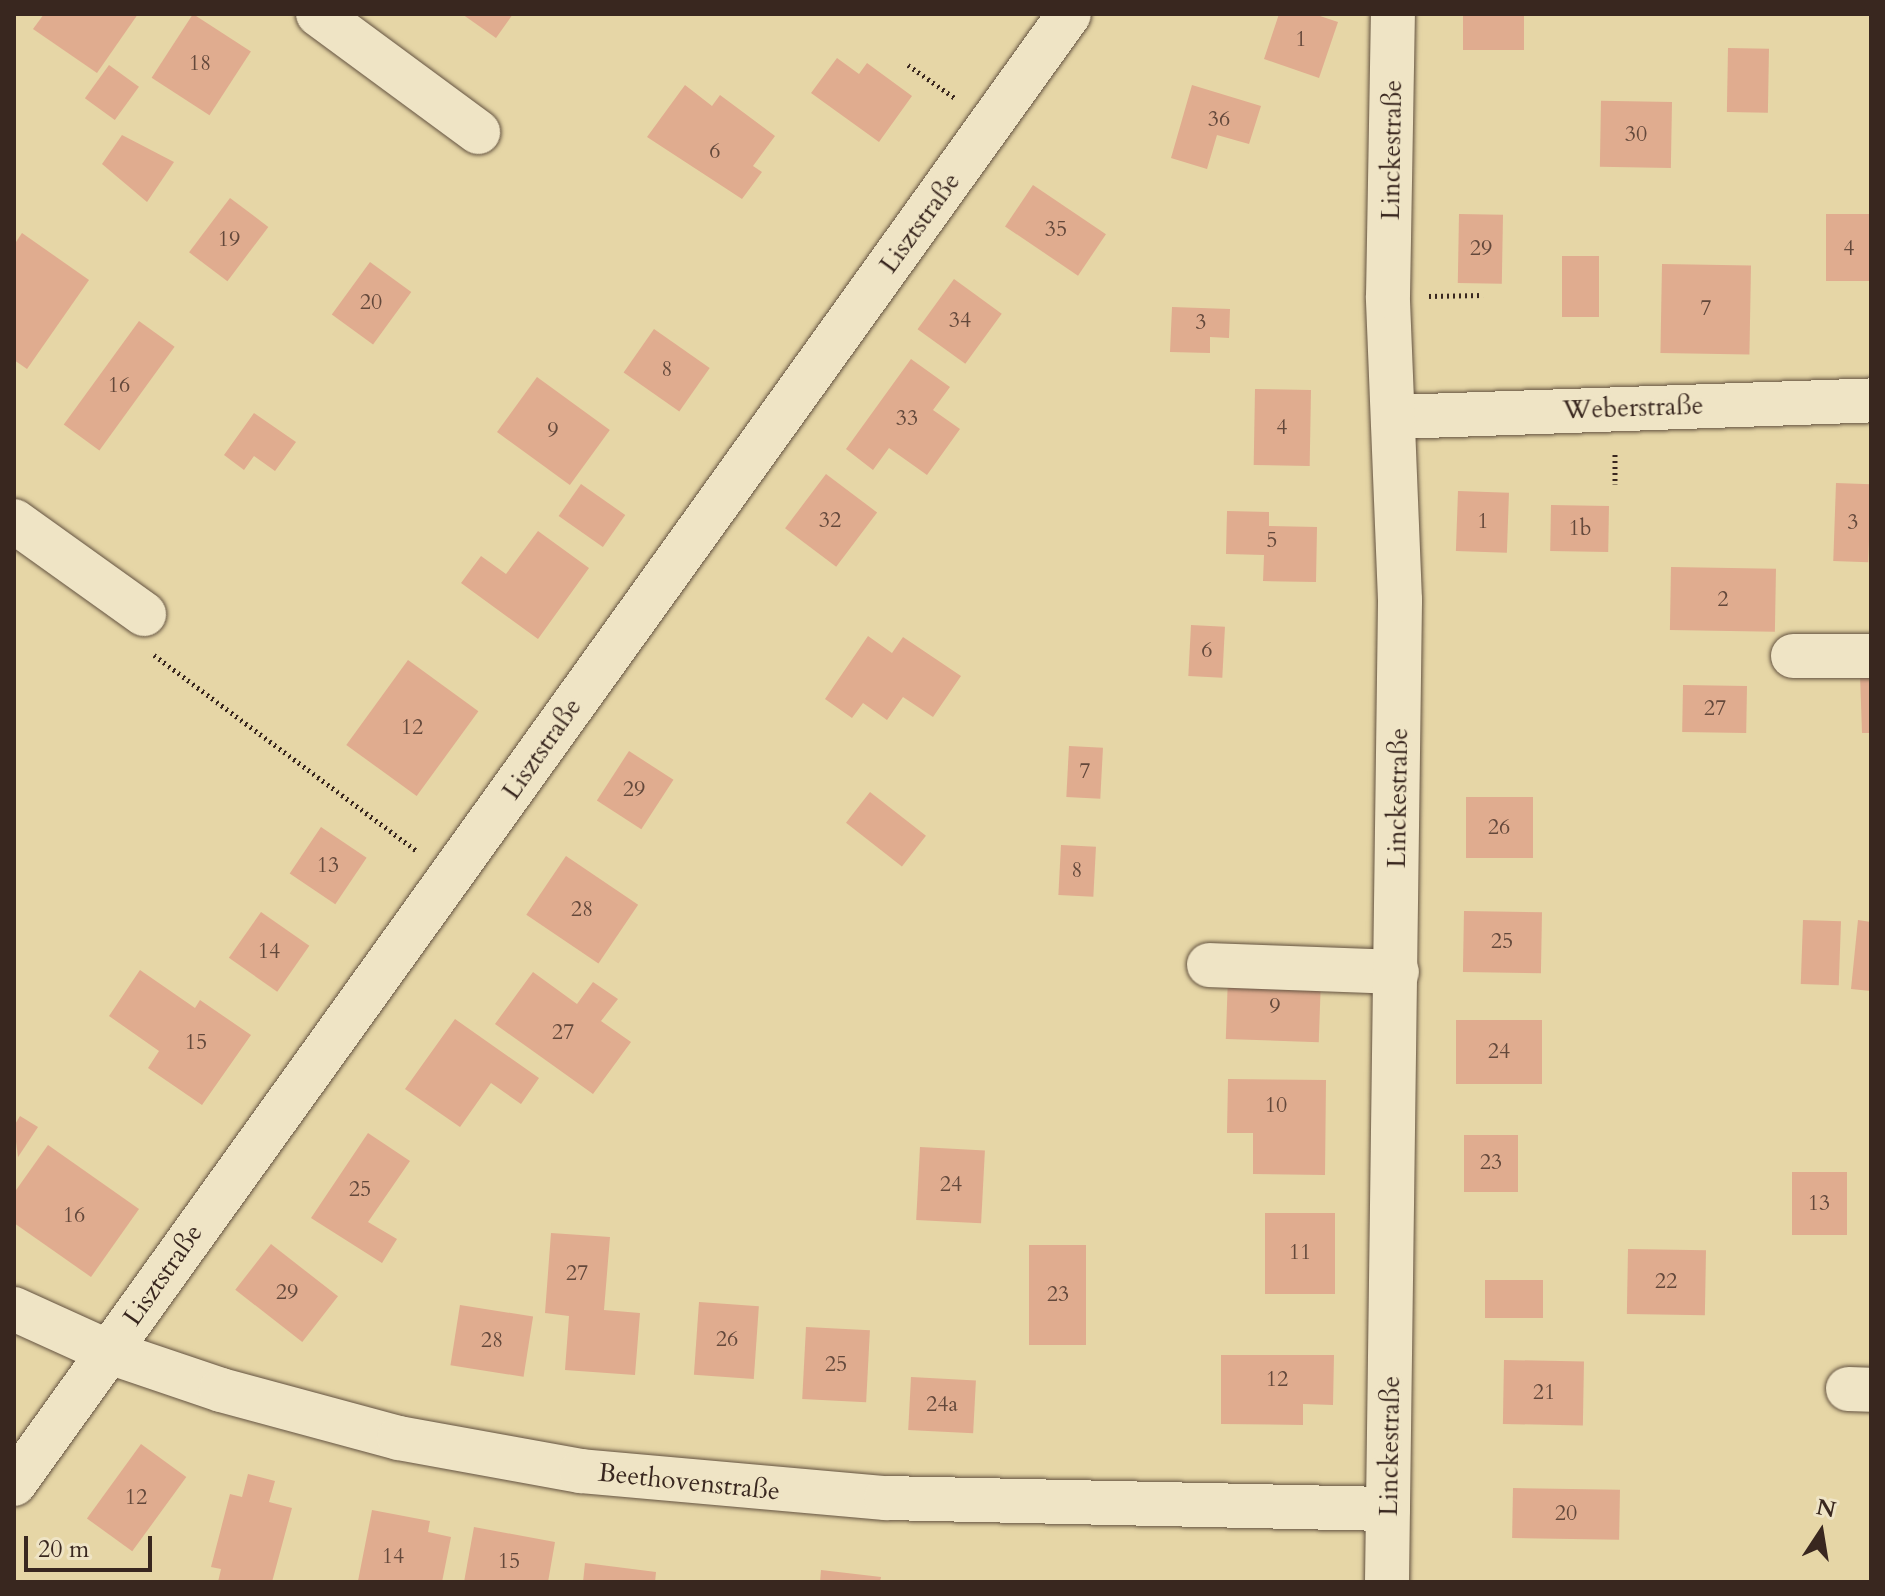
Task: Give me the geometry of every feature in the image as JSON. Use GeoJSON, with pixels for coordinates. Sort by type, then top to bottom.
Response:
{"type":"FeatureCollection","features":[{"type":"Feature","properties":{"kind":"street"},"geometry":{"type":"LineString","coordinates":[[318,14],[478,132]]}},
{"type":"Feature","properties":{"kind":"street","name":"Lisztstraße"},"geometry":{"type":"LineString","coordinates":[[14,1484],[1069,14]]}},
{"type":"Feature","properties":{"kind":"street","name":"Linckestraße"},"geometry":{"type":"LineString","coordinates":[[1387,1582],[1397,972],[1396,417],[1388,296],[1393,14]]}},
{"type":"Feature","properties":{"kind":"street","name":"Weberstraße"},"geometry":{"type":"LineString","coordinates":[[1396,417],[1871,400]]}},
{"type":"Feature","properties":{"kind":"street"},"geometry":{"type":"LineString","coordinates":[[14,521],[146,633]]}},
{"type":"Feature","properties":{"kind":"street"},"geometry":{"type":"LineString","coordinates":[[1793,656],[1871,656]]}},
{"type":"Feature","properties":{"kind":"street"},"geometry":{"type":"LineString","coordinates":[[1209,965],[1397,972]]}},
{"type":"Feature","properties":{"kind":"street","name":"Beethovenstraße"},"geometry":{"type":"LineString","coordinates":[[14,1309],[109,1352],[221,1390],[399,1438],[581,1471],[912,1499],[1388,1509]]}},
{"type":"Feature","properties":{"kind":"path"},"geometry":{"type":"LineString","coordinates":[[908,65],[992,123]]}},
{"type":"Feature","properties":{"kind":"path"},"geometry":{"type":"LineString","coordinates":[[146,633],[452,877]]}},
{"type":"Feature","properties":{"kind":"building"},"geometry":{"type":"Polygon","coordinates":[[[44,14],[138,14],[97,73],[33,29],[44,14]]]}},
{"type":"Feature","properties":{"kind":"building"},"geometry":{"type":"Polygon","coordinates":[[[193,14],[251,52],[209,115],[152,78],[193,14]]]}},
{"type":"Feature","properties":{"kind":"building"},"geometry":{"type":"Polygon","coordinates":[[[462,14],[513,14],[496,38],[462,14]]]}},
{"type":"Feature","properties":{"kind":"building"},"geometry":{"type":"Polygon","coordinates":[[[1279,14],[1314,14],[1338,22],[1319,78],[1264,59],[1279,14]]]}},
{"type":"Feature","properties":{"kind":"building"},"geometry":{"type":"Polygon","coordinates":[[[1463,14],[1524,14],[1524,50],[1463,50],[1463,14]]]}},
{"type":"Feature","properties":{"kind":"building"},"geometry":{"type":"Polygon","coordinates":[[[1728,48],[1769,49],[1768,113],[1727,112],[1728,48]]]}},
{"type":"Feature","properties":{"kind":"building"},"geometry":{"type":"Polygon","coordinates":[[[837,58],[859,74],[867,63],[912,96],[879,142],[811,93],[837,58]]]}},
{"type":"Feature","properties":{"kind":"building"},"geometry":{"type":"Polygon","coordinates":[[[109,65],[139,87],[115,120],[85,98],[109,65]]]}},
{"type":"Feature","properties":{"kind":"building"},"geometry":{"type":"Polygon","coordinates":[[[685,85],[712,106],[720,95],[775,136],[753,166],[762,172],[742,199],[647,137],[685,85]]]}},
{"type":"Feature","properties":{"kind":"building"},"geometry":{"type":"Polygon","coordinates":[[[1192,85],[1261,106],[1249,144],[1217,135],[1207,169],[1171,158],[1192,85]]]}},
{"type":"Feature","properties":{"kind":"building"},"geometry":{"type":"Polygon","coordinates":[[[1601,101],[1672,102],[1671,168],[1600,167],[1601,101]]]}},
{"type":"Feature","properties":{"kind":"building"},"geometry":{"type":"Polygon","coordinates":[[[122,135],[174,162],[147,202],[102,164],[122,135]]]}},
{"type":"Feature","properties":{"kind":"building"},"geometry":{"type":"Polygon","coordinates":[[[1033,185],[1106,234],[1078,276],[1005,226],[1033,185]]]}},
{"type":"Feature","properties":{"kind":"building"},"geometry":{"type":"Polygon","coordinates":[[[230,198],[268,227],[227,281],[189,252],[230,198]]]}},
{"type":"Feature","properties":{"kind":"building"},"geometry":{"type":"Polygon","coordinates":[[[1459,214],[1503,215],[1502,284],[1458,283],[1459,214]]]}},
{"type":"Feature","properties":{"kind":"building"},"geometry":{"type":"Polygon","coordinates":[[[1826,214],[1871,214],[1871,281],[1826,281],[1826,214]]]}},
{"type":"Feature","properties":{"kind":"building"},"geometry":{"type":"Polygon","coordinates":[[[22,233],[89,280],[27,369],[14,360],[14,245],[22,233]]]}},
{"type":"Feature","properties":{"kind":"building"},"geometry":{"type":"Polygon","coordinates":[[[1562,256],[1599,256],[1599,317],[1562,317],[1562,256]]]}},
{"type":"Feature","properties":{"kind":"building"},"geometry":{"type":"Polygon","coordinates":[[[370,262],[411,292],[373,345],[332,315],[370,262]]]}},
{"type":"Feature","properties":{"kind":"building"},"geometry":{"type":"Polygon","coordinates":[[[1662,264],[1751,266],[1749,355],[1660,353],[1662,264]]]}},
{"type":"Feature","properties":{"kind":"building"},"geometry":{"type":"Polygon","coordinates":[[[954,279],[1002,314],[965,364],[918,329],[954,279]]]}},
{"type":"Feature","properties":{"kind":"building"},"geometry":{"type":"Polygon","coordinates":[[[1172,307],[1230,309],[1229,338],[1210,337],[1210,353],[1170,352],[1172,307]]]}},
{"type":"Feature","properties":{"kind":"building"},"geometry":{"type":"Polygon","coordinates":[[[139,321],[175,347],[99,450],[64,425],[139,321]]]}},
{"type":"Feature","properties":{"kind":"building"},"geometry":{"type":"Polygon","coordinates":[[[654,329],[710,368],[679,411],[624,372],[654,329]]]}},
{"type":"Feature","properties":{"kind":"building"},"geometry":{"type":"Polygon","coordinates":[[[911,359],[950,387],[933,410],[960,429],[927,475],[889,448],[873,470],[846,449],[911,359]]]}},
{"type":"Feature","properties":{"kind":"building"},"geometry":{"type":"Polygon","coordinates":[[[537,377],[610,430],[570,485],[497,432],[537,377]]]}},
{"type":"Feature","properties":{"kind":"building"},"geometry":{"type":"Polygon","coordinates":[[[1255,389],[1311,390],[1310,466],[1254,465],[1255,389]]]}},
{"type":"Feature","properties":{"kind":"building"},"geometry":{"type":"Polygon","coordinates":[[[254,413],[296,442],[275,471],[254,456],[244,470],[224,455],[254,413]]]}},
{"type":"Feature","properties":{"kind":"building"},"geometry":{"type":"Polygon","coordinates":[[[826,474],[877,513],[836,567],[785,528],[826,474]]]}},
{"type":"Feature","properties":{"kind":"building"},"geometry":{"type":"Polygon","coordinates":[[[1836,483],[1871,484],[1868,562],[1833,561],[1836,483]]]}},
{"type":"Feature","properties":{"kind":"building"},"geometry":{"type":"Polygon","coordinates":[[[581,484],[625,515],[603,547],[559,516],[581,484]]]}},
{"type":"Feature","properties":{"kind":"building"},"geometry":{"type":"Polygon","coordinates":[[[1458,491],[1509,493],[1507,553],[1456,551],[1458,491]]]}},
{"type":"Feature","properties":{"kind":"building"},"geometry":{"type":"Polygon","coordinates":[[[1551,505],[1609,506],[1608,552],[1550,551],[1551,505]]]}},
{"type":"Feature","properties":{"kind":"building"},"geometry":{"type":"Polygon","coordinates":[[[1227,511],[1269,512],[1269,526],[1317,527],[1316,582],[1263,581],[1264,555],[1226,554],[1227,511]]]}},
{"type":"Feature","properties":{"kind":"building"},"geometry":{"type":"Polygon","coordinates":[[[538,531],[589,568],[538,639],[461,583],[481,556],[506,574],[538,531]]]}},
{"type":"Feature","properties":{"kind":"building"},"geometry":{"type":"Polygon","coordinates":[[[1671,567],[1776,569],[1775,632],[1670,630],[1671,567]]]}},
{"type":"Feature","properties":{"kind":"building"},"geometry":{"type":"Polygon","coordinates":[[[1191,625],[1225,627],[1222,678],[1188,676],[1191,625]]]}},
{"type":"Feature","properties":{"kind":"building"},"geometry":{"type":"Polygon","coordinates":[[[868,636],[892,653],[903,637],[961,676],[933,717],[903,697],[887,720],[863,703],[852,718],[825,699],[868,636]]]}},
{"type":"Feature","properties":{"kind":"building"},"geometry":{"type":"Polygon","coordinates":[[[408,660],[478,711],[417,796],[346,745],[408,660]]]}},
{"type":"Feature","properties":{"kind":"building"},"geometry":{"type":"Polygon","coordinates":[[[1860,674],[1871,674],[1871,733],[1862,733],[1860,674]]]}},
{"type":"Feature","properties":{"kind":"building"},"geometry":{"type":"Polygon","coordinates":[[[1683,685],[1747,686],[1746,733],[1682,732],[1683,685]]]}},
{"type":"Feature","properties":{"kind":"building"},"geometry":{"type":"Polygon","coordinates":[[[1069,746],[1103,748],[1100,799],[1066,797],[1069,746]]]}},
{"type":"Feature","properties":{"kind":"building"},"geometry":{"type":"Polygon","coordinates":[[[629,751],[673,780],[641,829],[597,800],[629,751]]]}},
{"type":"Feature","properties":{"kind":"building"},"geometry":{"type":"Polygon","coordinates":[[[870,792],[926,836],[902,866],[846,823],[870,792]]]}},
{"type":"Feature","properties":{"kind":"building"},"geometry":{"type":"Polygon","coordinates":[[[1466,797],[1533,797],[1533,858],[1466,858],[1466,797]]]}},
{"type":"Feature","properties":{"kind":"building"},"geometry":{"type":"Polygon","coordinates":[[[321,827],[367,858],[335,904],[290,873],[321,827]]]}},
{"type":"Feature","properties":{"kind":"building"},"geometry":{"type":"Polygon","coordinates":[[[1061,845],[1096,847],[1093,897],[1058,895],[1061,845]]]}},
{"type":"Feature","properties":{"kind":"building"},"geometry":{"type":"Polygon","coordinates":[[[566,856],[638,905],[598,964],[526,915],[566,856]]]}},
{"type":"Feature","properties":{"kind":"building"},"geometry":{"type":"Polygon","coordinates":[[[1464,911],[1542,912],[1541,973],[1463,972],[1464,911]]]}},
{"type":"Feature","properties":{"kind":"building"},"geometry":{"type":"Polygon","coordinates":[[[261,912],[309,946],[277,992],[229,958],[261,912]]]}},
{"type":"Feature","properties":{"kind":"building"},"geometry":{"type":"Polygon","coordinates":[[[1803,920],[1841,921],[1839,985],[1801,984],[1803,920]]]}},
{"type":"Feature","properties":{"kind":"building"},"geometry":{"type":"Polygon","coordinates":[[[1858,920],[1871,922],[1871,991],[1851,989],[1858,920]]]}},
{"type":"Feature","properties":{"kind":"building"},"geometry":{"type":"Polygon","coordinates":[[[140,970],[195,1008],[200,1000],[251,1035],[202,1105],[148,1068],[159,1051],[109,1016],[140,970]]]}},
{"type":"Feature","properties":{"kind":"building"},"geometry":{"type":"Polygon","coordinates":[[[533,972],[577,1004],[593,982],[618,999],[601,1021],[631,1042],[593,1094],[495,1024],[533,972]]]}},
{"type":"Feature","properties":{"kind":"building"},"geometry":{"type":"Polygon","coordinates":[[[1228,976],[1321,979],[1319,1042],[1226,1039],[1228,976]]]}},
{"type":"Feature","properties":{"kind":"building"},"geometry":{"type":"Polygon","coordinates":[[[455,1019],[539,1078],[521,1104],[491,1083],[460,1127],[405,1089],[455,1019]]]}},
{"type":"Feature","properties":{"kind":"building"},"geometry":{"type":"Polygon","coordinates":[[[1456,1020],[1542,1020],[1542,1084],[1456,1084],[1456,1020]]]}},
{"type":"Feature","properties":{"kind":"building"},"geometry":{"type":"Polygon","coordinates":[[[1228,1079],[1326,1080],[1325,1175],[1253,1174],[1253,1133],[1227,1133],[1228,1079]]]}},
{"type":"Feature","properties":{"kind":"building"},"geometry":{"type":"Polygon","coordinates":[[[20,1116],[38,1127],[18,1157],[14,1126],[20,1116]]]}},
{"type":"Feature","properties":{"kind":"building"},"geometry":{"type":"Polygon","coordinates":[[[368,1133],[410,1161],[368,1222],[397,1239],[382,1263],[311,1218],[368,1133]]]}},
{"type":"Feature","properties":{"kind":"building"},"geometry":{"type":"Polygon","coordinates":[[[1464,1135],[1518,1135],[1518,1192],[1464,1192],[1464,1135]]]}},
{"type":"Feature","properties":{"kind":"building"},"geometry":{"type":"Polygon","coordinates":[[[48,1145],[139,1209],[91,1277],[14,1223],[14,1193],[48,1145]]]}},
{"type":"Feature","properties":{"kind":"building"},"geometry":{"type":"Polygon","coordinates":[[[920,1147],[985,1150],[981,1223],[916,1220],[920,1147]]]}},
{"type":"Feature","properties":{"kind":"building"},"geometry":{"type":"Polygon","coordinates":[[[1792,1172],[1847,1172],[1847,1235],[1792,1235],[1792,1172]]]}},
{"type":"Feature","properties":{"kind":"building"},"geometry":{"type":"Polygon","coordinates":[[[1265,1213],[1335,1213],[1335,1294],[1265,1294],[1265,1213]]]}},
{"type":"Feature","properties":{"kind":"building"},"geometry":{"type":"Polygon","coordinates":[[[551,1233],[610,1237],[604,1310],[640,1313],[635,1375],[565,1370],[569,1316],[545,1313],[551,1233]]]}},
{"type":"Feature","properties":{"kind":"building"},"geometry":{"type":"Polygon","coordinates":[[[271,1244],[338,1296],[302,1342],[235,1290],[271,1244]]]}},
{"type":"Feature","properties":{"kind":"building"},"geometry":{"type":"Polygon","coordinates":[[[1029,1245],[1086,1245],[1086,1345],[1029,1345],[1029,1245]]]}},
{"type":"Feature","properties":{"kind":"building"},"geometry":{"type":"Polygon","coordinates":[[[1628,1249],[1706,1250],[1705,1315],[1627,1314],[1628,1249]]]}},
{"type":"Feature","properties":{"kind":"building"},"geometry":{"type":"Polygon","coordinates":[[[1485,1280],[1543,1280],[1543,1318],[1485,1318],[1485,1280]]]}},
{"type":"Feature","properties":{"kind":"building"},"geometry":{"type":"Polygon","coordinates":[[[699,1302],[759,1306],[754,1379],[694,1375],[699,1302]]]}},
{"type":"Feature","properties":{"kind":"building"},"geometry":{"type":"Polygon","coordinates":[[[460,1305],[533,1317],[524,1377],[450,1365],[460,1305]]]}},
{"type":"Feature","properties":{"kind":"building"},"geometry":{"type":"Polygon","coordinates":[[[806,1327],[870,1330],[866,1402],[802,1399],[806,1327]]]}},
{"type":"Feature","properties":{"kind":"building"},"geometry":{"type":"Polygon","coordinates":[[[1221,1355],[1334,1355],[1333,1405],[1303,1404],[1303,1425],[1221,1424],[1221,1355]]]}},
{"type":"Feature","properties":{"kind":"building"},"geometry":{"type":"Polygon","coordinates":[[[1504,1360],[1584,1361],[1583,1425],[1503,1424],[1504,1360]]]}},
{"type":"Feature","properties":{"kind":"building"},"geometry":{"type":"Polygon","coordinates":[[[911,1377],[976,1380],[973,1433],[908,1430],[911,1377]]]}},
{"type":"Feature","properties":{"kind":"building"},"geometry":{"type":"Polygon","coordinates":[[[141,1444],[186,1477],[132,1551],[87,1518],[141,1444]]]}},
{"type":"Feature","properties":{"kind":"building"},"geometry":{"type":"Polygon","coordinates":[[[248,1474],[275,1481],[269,1502],[292,1508],[272,1582],[218,1582],[221,1569],[211,1567],[230,1494],[242,1497],[248,1474]]]}},
{"type":"Feature","properties":{"kind":"building"},"geometry":{"type":"Polygon","coordinates":[[[1513,1488],[1620,1490],[1619,1540],[1512,1538],[1513,1488]]]}},
{"type":"Feature","properties":{"kind":"building"},"geometry":{"type":"Polygon","coordinates":[[[372,1510],[430,1521],[428,1532],[451,1537],[442,1582],[358,1581],[372,1510]]]}},
{"type":"Feature","properties":{"kind":"building"},"geometry":{"type":"Polygon","coordinates":[[[474,1527],[555,1542],[548,1582],[464,1582],[474,1527]]]}},
{"type":"Feature","properties":{"kind":"building"},"geometry":{"type":"Polygon","coordinates":[[[585,1563],[656,1572],[655,1582],[583,1582],[585,1563]]]}},
{"type":"Feature","properties":{"kind":"building"},"geometry":{"type":"Polygon","coordinates":[[[821,1570],[881,1577],[880,1582],[820,1582],[821,1570]]]}}]}
